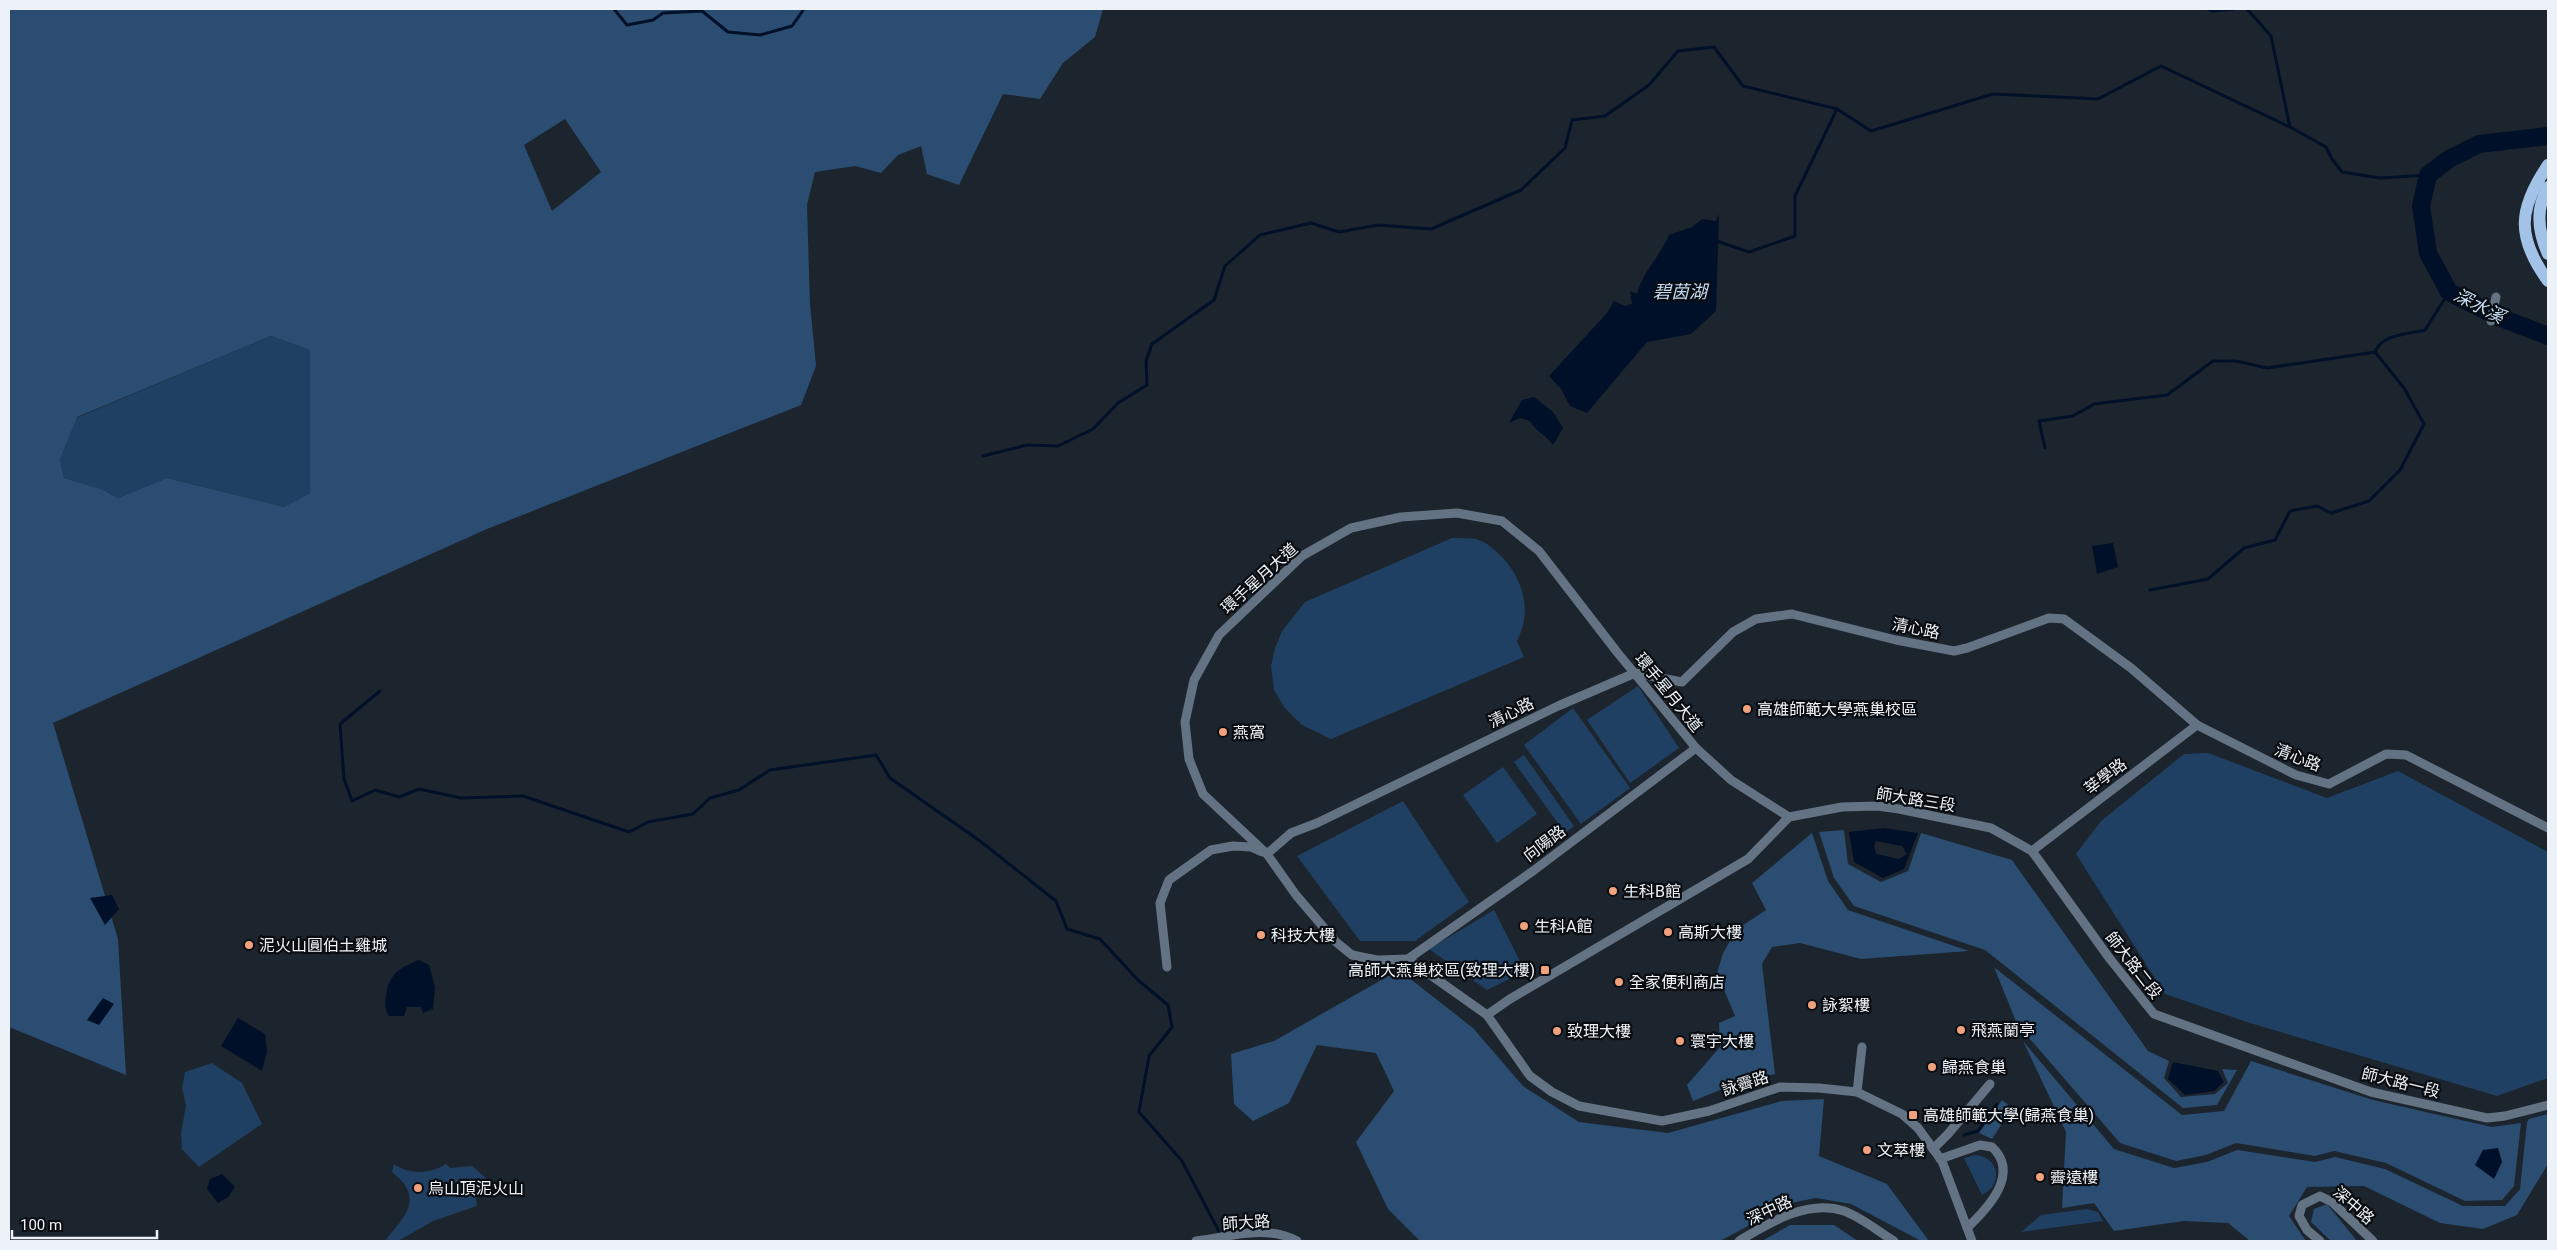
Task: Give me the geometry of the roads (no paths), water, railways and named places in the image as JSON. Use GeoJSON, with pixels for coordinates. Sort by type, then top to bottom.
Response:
{"type":"FeatureCollection","features":[{"type":"Feature","properties":{"kind":"main road"},"geometry":{"type":"LineString","coordinates":[[2548,165],[2531,194],[2525,210],[2524,227],[2533,256],[2548,282]]}},
{"type":"Feature","properties":{"kind":"main road"},"geometry":{"type":"LineString","coordinates":[[2548,187],[2542,197],[2538,222],[2548,254]]}},
{"type":"Feature","properties":{"kind":"street"},"geometry":{"type":"LineString","coordinates":[[2491,321],[2496,297]]}},
{"type":"Feature","properties":{"kind":"street","name":"環手星月大道"},"geometry":{"type":"LineString","coordinates":[[1408,959],[1377,960],[1352,955],[1336,942],[1296,895],[1267,854],[1203,794],[1189,759],[1185,722],[1194,680],[1219,635],[1302,556],[1351,528],[1401,517],[1457,514],[1502,521],[1539,551],[1696,748],[1731,780],[1789,816]]}},
{"type":"Feature","properties":{"kind":"street","name":"清心路"},"geometry":{"type":"LineString","coordinates":[[1267,854],[1291,833],[1317,823],[1558,706],[1635,673],[1682,682],[1733,632],[1756,619],[1792,614],[1896,640],[1954,651],[2049,618],[2064,620],[2097,643],[2197,724],[2296,775],[2329,784],[2386,754],[2406,755],[2548,828]]}},
{"type":"Feature","properties":{"kind":"street","name":"莘學路"},"geometry":{"type":"LineString","coordinates":[[2032,851],[2197,724]]}},
{"type":"Feature","properties":{"kind":"street","name":"向陽路"},"geometry":{"type":"LineString","coordinates":[[1408,959],[1533,871],[1696,748]]}},
{"type":"Feature","properties":{"kind":"street","name":"師大路三段"},"geometry":{"type":"LineString","coordinates":[[1789,816],[1842,807],[1877,806],[1899,809],[1991,828],[2032,851]]}},
{"type":"Feature","properties":{"kind":"street"},"geometry":{"type":"LineString","coordinates":[[1408,959],[1487,1015],[1510,999],[1748,859],[1789,816]]}},
{"type":"Feature","properties":{"kind":"street"},"geometry":{"type":"LineString","coordinates":[[1168,967],[1160,903],[1169,880],[1211,850],[1233,846],[1251,847],[1267,854]]}},
{"type":"Feature","properties":{"kind":"street","name":"師大路二段"},"geometry":{"type":"LineString","coordinates":[[2032,851],[2110,959],[2154,1014],[2250,1050]]}},
{"type":"Feature","properties":{"kind":"street","name":"詠霽路"},"geometry":{"type":"LineString","coordinates":[[1487,1015],[1530,1076],[1552,1092],[1579,1106],[1662,1121],[1709,1111],[1780,1087],[1819,1088],[1857,1092],[1902,1114],[1918,1128],[1940,1159],[1960,1203],[1972,1241]]}},
{"type":"Feature","properties":{"kind":"street"},"geometry":{"type":"LineString","coordinates":[[1857,1092],[1862,1047]]}},
{"type":"Feature","properties":{"kind":"street","name":"師大路一段"},"geometry":{"type":"LineString","coordinates":[[2250,1050],[2371,1092],[2487,1118],[2505,1116],[2548,1105]]}},
{"type":"Feature","properties":{"kind":"street"},"geometry":{"type":"LineString","coordinates":[[1933,1148],[1948,1134],[1990,1084]]}},
{"type":"Feature","properties":{"kind":"street"},"geometry":{"type":"LineString","coordinates":[[1940,1159],[1980,1145],[1992,1147],[2001,1163],[2001,1184],[1991,1205],[1967,1228]]}},
{"type":"Feature","properties":{"kind":"street","name":"深中路"},"geometry":{"type":"LineString","coordinates":[[2320,1241],[2307,1230],[2299,1216],[2302,1205],[2320,1196],[2332,1202],[2373,1241]]}},
{"type":"Feature","properties":{"kind":"street","name":"深中路"},"geometry":{"type":"LineString","coordinates":[[1739,1241],[1792,1213],[1821,1208],[1844,1211],[1894,1241]]}},
{"type":"Feature","properties":{"kind":"street","name":"師大路"},"geometry":{"type":"LineString","coordinates":[[1196,1241],[1266,1232],[1290,1237],[1297,1241]]}},
{"type":"Feature","properties":{"kind":"water","name":"碧茵湖"},"geometry":{"type":"Polygon","coordinates":[[[1719,214],[1716,311],[1691,334],[1647,342],[1587,413],[1570,406],[1561,389],[1549,376],[1607,313],[1614,301],[1625,306],[1632,304],[1630,291],[1637,294],[1639,286],[1669,235],[1692,227],[1702,219],[1716,221],[1719,214]]]}},
{"type":"Feature","properties":{"kind":"water"},"geometry":{"type":"Polygon","coordinates":[[[1534,397],[1553,412],[1563,428],[1553,445],[1530,421],[1520,418],[1509,423],[1522,400],[1534,397]]]}},
{"type":"Feature","properties":{"kind":"water"},"geometry":{"type":"Polygon","coordinates":[[[2113,543],[2118,567],[2097,574],[2092,546],[2113,543]]]}},
{"type":"Feature","properties":{"kind":"water"},"geometry":{"type":"Polygon","coordinates":[[[1884,828],[1918,833],[1904,869],[1883,878],[1854,862],[1849,832],[1884,828]],[[1876,841],[1874,846],[1876,854],[1899,859],[1907,854],[1902,846],[1876,841]]]}},
{"type":"Feature","properties":{"kind":"water"},"geometry":{"type":"Polygon","coordinates":[[[112,895],[119,909],[105,925],[90,898],[112,895]]]}},
{"type":"Feature","properties":{"kind":"water"},"geometry":{"type":"Polygon","coordinates":[[[419,960],[429,965],[435,987],[433,1009],[423,1013],[421,1007],[407,1007],[404,1016],[389,1016],[385,999],[391,980],[400,969],[419,960]]]}},
{"type":"Feature","properties":{"kind":"water"},"geometry":{"type":"Polygon","coordinates":[[[103,998],[114,1004],[99,1025],[87,1020],[103,998]]]}},
{"type":"Feature","properties":{"kind":"water"},"geometry":{"type":"Polygon","coordinates":[[[238,1018],[265,1034],[267,1052],[262,1071],[221,1046],[238,1018]]]}},
{"type":"Feature","properties":{"kind":"water"},"geometry":{"type":"Polygon","coordinates":[[[2173,1062],[2218,1071],[2224,1082],[2214,1091],[2185,1095],[2168,1079],[2173,1062]]]}},
{"type":"Feature","properties":{"kind":"water"},"geometry":{"type":"Polygon","coordinates":[[[2498,1148],[2502,1162],[2494,1179],[2475,1165],[2483,1150],[2498,1148]]]}},
{"type":"Feature","properties":{"kind":"water"},"geometry":{"type":"Polygon","coordinates":[[[222,1174],[235,1187],[228,1197],[218,1203],[207,1189],[210,1179],[222,1174]]]}},
{"type":"Feature","properties":{"kind":"waterway"},"geometry":{"type":"LineString","coordinates":[[614,9],[627,25],[653,20],[663,13],[702,11],[728,32],[760,35],[792,26],[804,9]]}},
{"type":"Feature","properties":{"kind":"waterway"},"geometry":{"type":"LineString","coordinates":[[2208,9],[2212,11],[2234,9]]}},
{"type":"Feature","properties":{"kind":"waterway"},"geometry":{"type":"LineString","coordinates":[[2247,9],[2271,36],[2290,127]]}},
{"type":"Feature","properties":{"kind":"waterway"},"geometry":{"type":"LineString","coordinates":[[983,456],[1027,445],[1058,446],[1093,429],[1118,403],[1147,385],[1146,361],[1152,344],[1214,300],[1225,266],[1260,235],[1311,223],[1339,232],[1378,225],[1431,229],[1521,190],[1565,148],[1572,120],[1605,116],[1649,85],[1678,51],[1714,47],[1743,86],[1837,109]]}},
{"type":"Feature","properties":{"kind":"waterway"},"geometry":{"type":"LineString","coordinates":[[1717,241],[1749,252],[1795,236],[1795,196],[1837,109],[1871,131],[1993,94],[2098,99],[2161,66],[2290,127],[2326,147],[2342,172],[2380,178],[2428,175]]}},
{"type":"Feature","properties":{"kind":"waterway","name":"深水溪"},"geometry":{"type":"LineString","coordinates":[[2548,136],[2479,144],[2449,159],[2428,175],[2421,206],[2428,253],[2449,292],[2496,316],[2548,336]]}},
{"type":"Feature","properties":{"kind":"waterway"},"geometry":{"type":"LineString","coordinates":[[2150,590],[2208,579],[2244,548],[2275,540],[2290,511],[2317,506],[2331,513],[2369,501],[2400,470],[2424,424],[2404,388],[2375,352],[2378,346],[2389,338],[2425,330],[2449,292]]}},
{"type":"Feature","properties":{"kind":"waterway"},"geometry":{"type":"LineString","coordinates":[[2045,448],[2039,421],[2073,416],[2094,404],[2167,395],[2213,361],[2236,361],[2267,368],[2375,352]]}},
{"type":"Feature","properties":{"kind":"waterway"},"geometry":{"type":"LineString","coordinates":[[380,691],[340,724],[344,779],[352,801],[375,790],[399,797],[419,789],[461,798],[523,796],[629,832],[648,822],[693,814],[710,798],[739,790],[770,770],[876,755],[890,778],[980,841],[1056,901],[1067,929],[1100,939],[1138,980],[1168,1005],[1172,1027],[1149,1056],[1139,1112],[1182,1161],[1224,1241]]}},
{"type":"Feature","properties":{"kind":"waterway"},"geometry":{"type":"LineString","coordinates":[[1964,1135],[1978,1131],[1997,1104]]}},
{"type":"Feature","properties":{"kind":"place","name":"高雄師範大學燕巢校區"},"geometry":{"type":"Point","coordinates":[1747,709]}},
{"type":"Feature","properties":{"kind":"place","name":"燕窩"},"geometry":{"type":"Point","coordinates":[1223,732]}},
{"type":"Feature","properties":{"kind":"place","name":"生科B館"},"geometry":{"type":"Point","coordinates":[1613,891]}},
{"type":"Feature","properties":{"kind":"place","name":"生科A館"},"geometry":{"type":"Point","coordinates":[1524,926]}},
{"type":"Feature","properties":{"kind":"place","name":"高斯大樓"},"geometry":{"type":"Point","coordinates":[1668,932]}},
{"type":"Feature","properties":{"kind":"place","name":"科技大樓"},"geometry":{"type":"Point","coordinates":[1261,935]}},
{"type":"Feature","properties":{"kind":"place","name":"泥火山圓伯土雞城"},"geometry":{"type":"Point","coordinates":[249,945]}},
{"type":"Feature","properties":{"kind":"place","name":"高師大燕巢校區(致理大樓)"},"geometry":{"type":"Point","coordinates":[1545,970]}},
{"type":"Feature","properties":{"kind":"place","name":"全家便利商店"},"geometry":{"type":"Point","coordinates":[1619,982]}},
{"type":"Feature","properties":{"kind":"place","name":"詠絮樓"},"geometry":{"type":"Point","coordinates":[1812,1005]}},
{"type":"Feature","properties":{"kind":"place","name":"飛燕蘭亭"},"geometry":{"type":"Point","coordinates":[1961,1030]}},
{"type":"Feature","properties":{"kind":"place","name":"致理大樓"},"geometry":{"type":"Point","coordinates":[1557,1031]}},
{"type":"Feature","properties":{"kind":"place","name":"寰宇大樓"},"geometry":{"type":"Point","coordinates":[1680,1041]}},
{"type":"Feature","properties":{"kind":"place","name":"歸燕食巢"},"geometry":{"type":"Point","coordinates":[1932,1067]}},
{"type":"Feature","properties":{"kind":"place","name":"高雄師範大學(歸燕食巢)"},"geometry":{"type":"Point","coordinates":[1913,1115]}},
{"type":"Feature","properties":{"kind":"place","name":"文萃樓"},"geometry":{"type":"Point","coordinates":[1867,1150]}},
{"type":"Feature","properties":{"kind":"place","name":"霽遠樓"},"geometry":{"type":"Point","coordinates":[2040,1177]}},
{"type":"Feature","properties":{"kind":"place","name":"烏山頂泥火山"},"geometry":{"type":"Point","coordinates":[418,1188]}}]}
